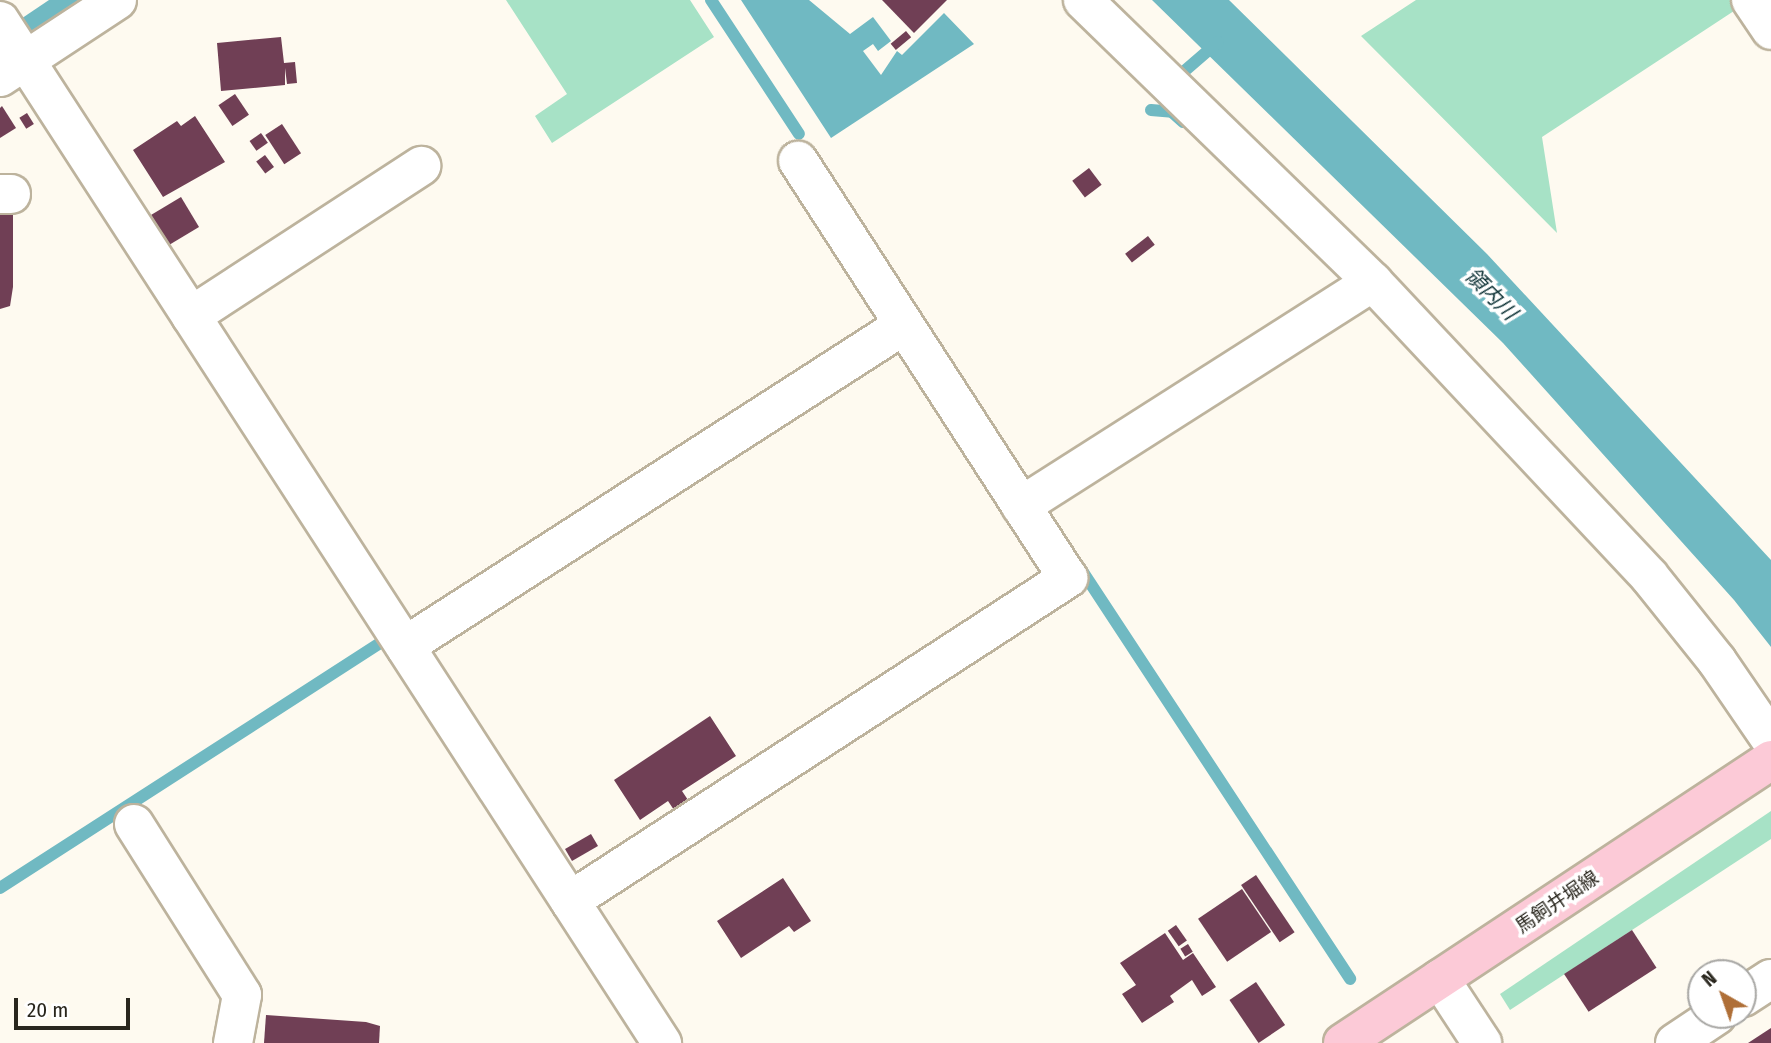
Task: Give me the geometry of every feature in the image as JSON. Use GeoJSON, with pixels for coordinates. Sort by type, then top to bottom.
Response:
{"type":"FeatureCollection","features":[{"type":"Feature","properties":{"kind":"main road","name":"馬飼井堀線"},"geometry":{"type":"LineString","coordinates":[[1359,1039],[1440,979],[1771,760]]}},
{"type":"Feature","properties":{"kind":"street"},"geometry":{"type":"LineString","coordinates":[[117,0],[9,46],[191,316],[662,1043]]}},
{"type":"Feature","properties":{"kind":"street"},"geometry":{"type":"LineString","coordinates":[[1083,0],[1373,282],[1649,576],[1717,661],[1771,740]]}},
{"type":"Feature","properties":{"kind":"street"},"geometry":{"type":"LineString","coordinates":[[1751,0],[1771,30]]}},
{"type":"Feature","properties":{"kind":"street"},"geometry":{"type":"LineString","coordinates":[[570,901],[1068,578],[798,161]]}},
{"type":"Feature","properties":{"kind":"street"},"geometry":{"type":"LineString","coordinates":[[191,316],[421,166]]}},
{"type":"Feature","properties":{"kind":"street"},"geometry":{"type":"LineString","coordinates":[[1021,506],[1373,282]]}},
{"type":"Feature","properties":{"kind":"street"},"geometry":{"type":"LineString","coordinates":[[405,646],[904,325]]}},
{"type":"Feature","properties":{"kind":"street"},"geometry":{"type":"LineString","coordinates":[[134,824],[242,995],[233,1043]]}},
{"type":"Feature","properties":{"kind":"street"},"geometry":{"type":"LineString","coordinates":[[1440,979],[1482,1043]]}},
{"type":"Feature","properties":{"kind":"street"},"geometry":{"type":"LineString","coordinates":[[1675,1043],[1696,1029]]}},
{"type":"Feature","properties":{"kind":"green space"},"geometry":{"type":"Polygon","coordinates":[[[506,0],[690,0],[714,37],[552,143],[535,116],[567,94],[506,0]]]}},
{"type":"Feature","properties":{"kind":"green space"},"geometry":{"type":"Polygon","coordinates":[[[1416,0],[1735,0],[1740,7],[1542,137],[1557,233],[1361,36],[1416,0]]]}},
{"type":"Feature","properties":{"kind":"green space"},"geometry":{"type":"Polygon","coordinates":[[[1771,811],[1771,839],[1510,1010],[1500,994],[1771,811]]]}},
{"type":"Feature","properties":{"kind":"water"},"geometry":{"type":"Polygon","coordinates":[[[49,0],[80,0],[0,53],[0,33],[49,0]]]}},
{"type":"Feature","properties":{"kind":"water"},"geometry":{"type":"Polygon","coordinates":[[[741,0],[809,0],[850,34],[873,17],[891,41],[878,51],[873,44],[863,51],[881,75],[897,51],[902,55],[944,13],[974,44],[831,138],[741,0]]]}},
{"type":"Feature","properties":{"kind":"water","name":"領内川"},"geometry":{"type":"Polygon","coordinates":[[[1152,0],[1229,0],[1487,254],[1771,560],[1771,647],[1734,600],[1503,343],[1152,0]]]}},
{"type":"Feature","properties":{"kind":"building"},"geometry":{"type":"Polygon","coordinates":[[[882,0],[947,0],[914,33],[882,0]]]}},
{"type":"Feature","properties":{"kind":"building"},"geometry":{"type":"Polygon","coordinates":[[[906,31],[911,37],[896,50],[891,44],[906,31]]]}},
{"type":"Feature","properties":{"kind":"building"},"geometry":{"type":"Polygon","coordinates":[[[281,37],[284,63],[295,62],[297,83],[287,84],[285,68],[285,85],[221,91],[217,43],[281,37]]]}},
{"type":"Feature","properties":{"kind":"building"},"geometry":{"type":"Polygon","coordinates":[[[235,94],[249,115],[232,126],[218,105],[235,94]]]}},
{"type":"Feature","properties":{"kind":"building"},"geometry":{"type":"Polygon","coordinates":[[[2,106],[16,128],[0,138],[0,108],[2,106]]]}},
{"type":"Feature","properties":{"kind":"building"},"geometry":{"type":"Polygon","coordinates":[[[27,113],[34,124],[26,129],[19,118],[27,113]]]}},
{"type":"Feature","properties":{"kind":"building"},"geometry":{"type":"Polygon","coordinates":[[[195,116],[225,162],[163,197],[133,150],[177,121],[181,126],[195,116]]]}},
{"type":"Feature","properties":{"kind":"building"},"geometry":{"type":"Polygon","coordinates":[[[282,124],[301,153],[284,164],[265,135],[282,124]]]}},
{"type":"Feature","properties":{"kind":"building"},"geometry":{"type":"Polygon","coordinates":[[[261,133],[268,143],[256,151],[250,141],[261,133]]]}},
{"type":"Feature","properties":{"kind":"building"},"geometry":{"type":"Polygon","coordinates":[[[265,155],[274,167],[265,174],[256,162],[265,155]]]}},
{"type":"Feature","properties":{"kind":"building"},"geometry":{"type":"Polygon","coordinates":[[[1089,168],[1102,185],[1085,197],[1072,181],[1089,168]]]}},
{"type":"Feature","properties":{"kind":"building"},"geometry":{"type":"Polygon","coordinates":[[[181,197],[199,227],[169,245],[151,215],[181,197]]]}},
{"type":"Feature","properties":{"kind":"building"},"geometry":{"type":"Polygon","coordinates":[[[0,215],[13,215],[13,287],[10,306],[0,309],[0,215]]]}},
{"type":"Feature","properties":{"kind":"building"},"geometry":{"type":"Polygon","coordinates":[[[1148,236],[1155,245],[1132,263],[1125,254],[1148,236]]]}},
{"type":"Feature","properties":{"kind":"building"},"geometry":{"type":"Polygon","coordinates":[[[710,716],[736,756],[682,791],[688,800],[674,810],[668,801],[640,820],[614,780],[710,716]]]}},
{"type":"Feature","properties":{"kind":"building"},"geometry":{"type":"Polygon","coordinates":[[[591,834],[598,846],[572,861],[565,849],[591,834]]]}},
{"type":"Feature","properties":{"kind":"building"},"geometry":{"type":"Polygon","coordinates":[[[1256,875],[1295,932],[1280,942],[1241,885],[1256,875]]]}},
{"type":"Feature","properties":{"kind":"building"},"geometry":{"type":"Polygon","coordinates":[[[783,878],[811,921],[794,932],[789,926],[741,958],[717,921],[783,878]]]}},
{"type":"Feature","properties":{"kind":"building"},"geometry":{"type":"Polygon","coordinates":[[[1242,889],[1271,932],[1227,962],[1198,919],[1242,889]]]}},
{"type":"Feature","properties":{"kind":"building"},"geometry":{"type":"Polygon","coordinates":[[[1176,925],[1187,941],[1179,946],[1168,931],[1176,925]]]}},
{"type":"Feature","properties":{"kind":"building"},"geometry":{"type":"Polygon","coordinates":[[[1632,930],[1657,968],[1589,1012],[1564,974],[1632,930]]]}},
{"type":"Feature","properties":{"kind":"building"},"geometry":{"type":"Polygon","coordinates":[[[1165,933],[1183,960],[1193,953],[1216,987],[1202,996],[1192,980],[1170,996],[1174,1002],[1142,1023],[1122,994],[1136,985],[1120,963],[1165,933]]]}},
{"type":"Feature","properties":{"kind":"building"},"geometry":{"type":"Polygon","coordinates":[[[1188,944],[1193,952],[1185,956],[1180,949],[1188,944]]]}},
{"type":"Feature","properties":{"kind":"building"},"geometry":{"type":"Polygon","coordinates":[[[1256,982],[1285,1025],[1259,1043],[1229,1000],[1256,982]]]}},
{"type":"Feature","properties":{"kind":"building"},"geometry":{"type":"Polygon","coordinates":[[[266,1015],[366,1022],[380,1026],[379,1043],[264,1043],[266,1015]]]}},
{"type":"Feature","properties":{"kind":"building"},"geometry":{"type":"Polygon","coordinates":[[[1771,1028],[1771,1043],[1748,1043],[1771,1028]]]}},
{"type":"Feature","properties":{"kind":"waterway"},"geometry":{"type":"LineString","coordinates":[[711,0],[799,134]]}},
{"type":"Feature","properties":{"kind":"waterway"},"geometry":{"type":"LineString","coordinates":[[1181,74],[1218,42]]}},
{"type":"Feature","properties":{"kind":"waterway"},"geometry":{"type":"LineString","coordinates":[[1151,110],[1172,112],[1183,122]]}},
{"type":"Feature","properties":{"kind":"waterway"},"geometry":{"type":"LineString","coordinates":[[1079,566],[1350,979]]}},
{"type":"Feature","properties":{"kind":"waterway"},"geometry":{"type":"LineString","coordinates":[[0,888],[381,642]]}}]}
